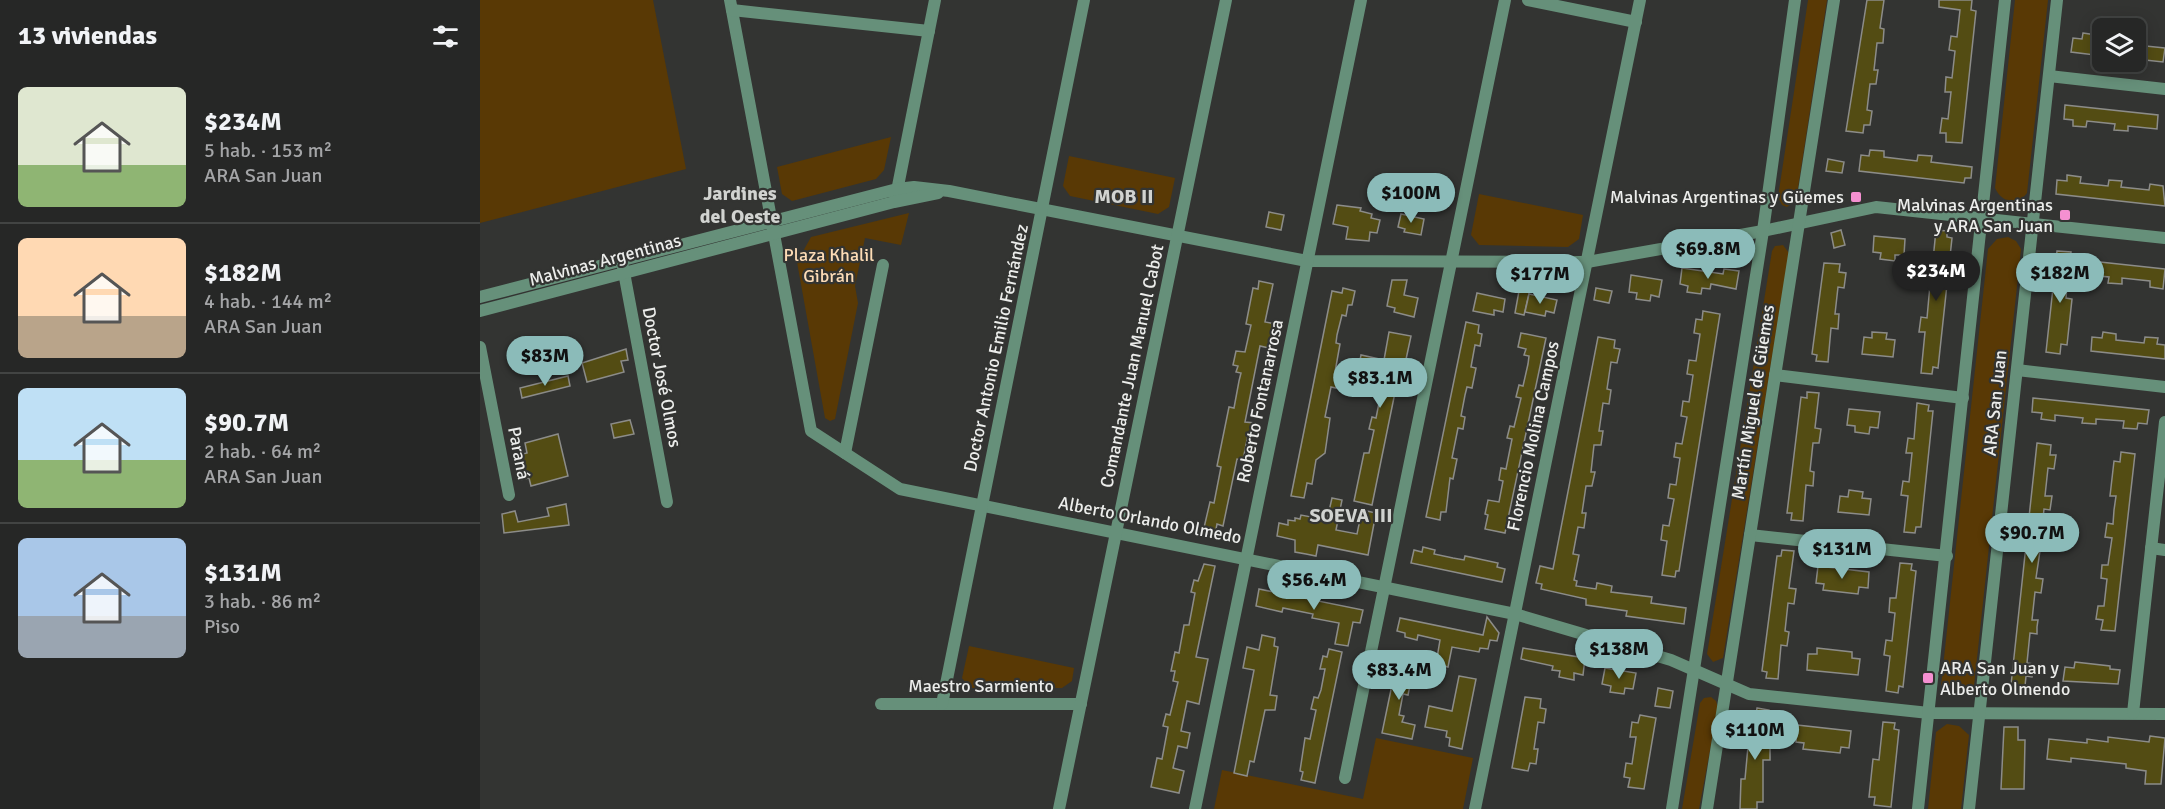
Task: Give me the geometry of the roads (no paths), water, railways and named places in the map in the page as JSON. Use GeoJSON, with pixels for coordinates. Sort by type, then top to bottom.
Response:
{"type":"FeatureCollection","features":[{"type":"Feature","properties":{"kind":"street"},"geometry":{"type":"LineString","coordinates":[[894,202],[935,0]]}},
{"type":"Feature","properties":{"kind":"street","name":"Doctor Antonio Emilio Fernández"},"geometry":{"type":"LineString","coordinates":[[942,704],[1084,0]]}},
{"type":"Feature","properties":{"kind":"street","name":"Comandante Juan Manuel Cabot"},"geometry":{"type":"LineString","coordinates":[[1059,809],[1226,0]]}},
{"type":"Feature","properties":{"kind":"street","name":"Roberto Fontanarrosa"},"geometry":{"type":"LineString","coordinates":[[1195,809],[1361,0]]}},
{"type":"Feature","properties":{"kind":"street"},"geometry":{"type":"LineString","coordinates":[[1345,778],[1505,0]]}},
{"type":"Feature","properties":{"kind":"street"},"geometry":{"type":"LineString","coordinates":[[1528,0],[1636,22]]}},
{"type":"Feature","properties":{"kind":"street","name":"Florencio Molina Campos"},"geometry":{"type":"LineString","coordinates":[[1475,809],[1640,0]]}},
{"type":"Feature","properties":{"kind":"street"},"geometry":{"type":"LineString","coordinates":[[1790,0],[1795,0]]}},
{"type":"Feature","properties":{"kind":"street","name":"Martín Miguel de Güemes"},"geometry":{"type":"LineString","coordinates":[[1672,809],[1763,231],[1795,0]]}},
{"type":"Feature","properties":{"kind":"street","name":"Martín Miguel de Güemes"},"geometry":{"type":"LineString","coordinates":[[1707,809],[1834,0]]}},
{"type":"Feature","properties":{"kind":"street","name":"ARA San Juan"},"geometry":{"type":"LineString","coordinates":[[1918,809],[2006,0]]}},
{"type":"Feature","properties":{"kind":"street","name":"ARA San Juan"},"geometry":{"type":"LineString","coordinates":[[1969,809],[2057,0]]}},
{"type":"Feature","properties":{"kind":"street"},"geometry":{"type":"LineString","coordinates":[[772,227],[731,5],[929,31]]}},
{"type":"Feature","properties":{"kind":"street"},"geometry":{"type":"LineString","coordinates":[[2049,76],[2165,89]]}},
{"type":"Feature","properties":{"kind":"street","name":"Malvinas Argentinas"},"geometry":{"type":"LineString","coordinates":[[480,311],[624,273],[897,189],[914,187],[948,191],[1307,261],[1587,262],[1763,231],[1876,207],[2033,222],[2165,238]]}},
{"type":"Feature","properties":{"kind":"street","name":"Malvinas Argentinas"},"geometry":{"type":"LineString","coordinates":[[480,297],[622,260],[948,191]]}},
{"type":"Feature","properties":{"kind":"street","name":"Alberto Orlando Olmedo"},"geometry":{"type":"LineString","coordinates":[[772,227],[810,431],[900,489],[1515,614],[1671,660],[1749,694],[1929,713],[2165,714]]}},
{"type":"Feature","properties":{"kind":"street","name":"Doctor José Olmos"},"geometry":{"type":"LineString","coordinates":[[622,260],[667,501]]}},
{"type":"Feature","properties":{"kind":"street"},"geometry":{"type":"LineString","coordinates":[[845,453],[883,265]]}},
{"type":"Feature","properties":{"kind":"street","name":"Paraná"},"geometry":{"type":"LineString","coordinates":[[480,347],[509,495]]}},
{"type":"Feature","properties":{"kind":"street"},"geometry":{"type":"LineString","coordinates":[[2017,370],[2165,387]]}},
{"type":"Feature","properties":{"kind":"street"},"geometry":{"type":"LineString","coordinates":[[1775,375],[1962,398]]}},
{"type":"Feature","properties":{"kind":"street"},"geometry":{"type":"LineString","coordinates":[[2133,713],[2165,422]]}},
{"type":"Feature","properties":{"kind":"street"},"geometry":{"type":"LineString","coordinates":[[1750,535],[1947,556]]}},
{"type":"Feature","properties":{"kind":"street"},"geometry":{"type":"LineString","coordinates":[[2151,548],[2165,550]]}},
{"type":"Feature","properties":{"kind":"street","name":"Maestro Sarmiento"},"geometry":{"type":"LineString","coordinates":[[881,704],[1081,704]]}},
{"type":"Feature","properties":{"kind":"place","name":"Malvinas Argentinas y Güemes"},"geometry":{"type":"Point","coordinates":[1856,197]}},
{"type":"Feature","properties":{"kind":"place","name":"Malvinas Argentinas y ARA San Juan"},"geometry":{"type":"Point","coordinates":[2065,215]}},
{"type":"Feature","properties":{"kind":"place","name":"ARA San Juan y Alberto Olmendo"},"geometry":{"type":"Point","coordinates":[1928,678]}},
{"type":"Feature","properties":{"kind":"district","name":"MOB II"},"geometry":{"type":"Point","coordinates":[1124,196]}},
{"type":"Feature","properties":{"kind":"district","name":"Jardines del Oeste"},"geometry":{"type":"Point","coordinates":[740,204]}},
{"type":"Feature","properties":{"kind":"district","name":"SOEVA III"},"geometry":{"type":"Point","coordinates":[1351,515]}},
{"type":"Feature","properties":{"kind":"park label","name":"Plaza Khalil Gibrán"},"geometry":{"type":"Point","coordinates":[829,265]}}]}
